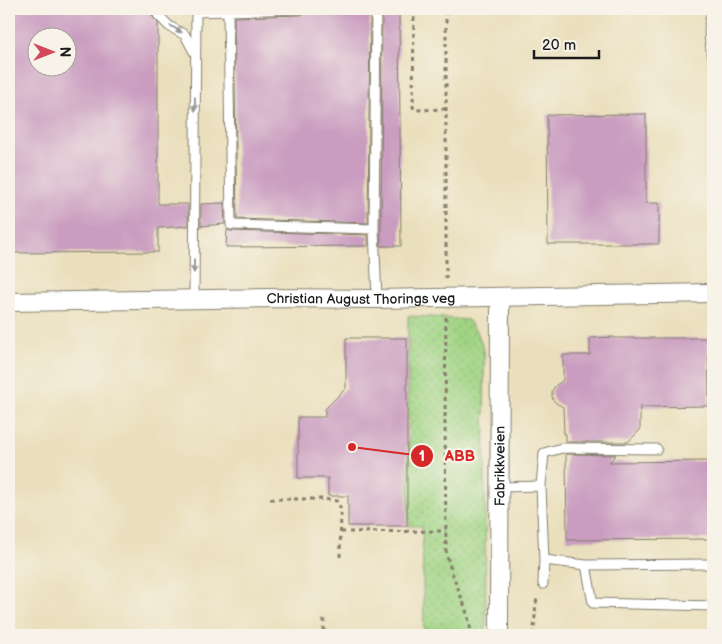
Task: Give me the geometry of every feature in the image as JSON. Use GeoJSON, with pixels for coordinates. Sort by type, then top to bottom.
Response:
{"type":"FeatureCollection","features":[{"type":"Feature","properties":{"kind":"street","name":"Christian August Thorings veg"},"geometry":{"type":"LineString","coordinates":[[9,302],[713,294]]}},
{"type":"Feature","properties":{"kind":"street","name":"Fabrikkveien"},"geometry":{"type":"LineString","coordinates":[[499,635],[500,297]]}},
{"type":"Feature","properties":{"kind":"lane"},"geometry":{"type":"LineString","coordinates":[[165,9],[158,15],[169,26],[185,35],[195,55]]}},
{"type":"Feature","properties":{"kind":"lane"},"geometry":{"type":"LineString","coordinates":[[194,299],[196,10],[301,9]]}},
{"type":"Feature","properties":{"kind":"lane"},"geometry":{"type":"LineString","coordinates":[[376,9],[374,229],[377,299]]}},
{"type":"Feature","properties":{"kind":"lane"},"geometry":{"type":"LineString","coordinates":[[713,10],[710,16],[710,48],[713,58]]}},
{"type":"Feature","properties":{"kind":"lane"},"geometry":{"type":"LineString","coordinates":[[228,11],[231,224],[374,229]]}},
{"type":"Feature","properties":{"kind":"lane"},"geometry":{"type":"LineString","coordinates":[[543,584],[542,486],[544,453],[562,448],[657,449]]}},
{"type":"Feature","properties":{"kind":"lane"},"geometry":{"type":"LineString","coordinates":[[499,487],[542,486]]}},
{"type":"Feature","properties":{"kind":"lane"},"geometry":{"type":"LineString","coordinates":[[544,560],[586,565],[713,564]]}},
{"type":"Feature","properties":{"kind":"lane"},"geometry":{"type":"LineString","coordinates":[[586,565],[593,603],[713,606]]}},
{"type":"Feature","properties":{"kind":"path"},"geometry":{"type":"LineString","coordinates":[[414,9],[413,107],[415,110],[446,110]]}},
{"type":"Feature","properties":{"kind":"path"},"geometry":{"type":"LineString","coordinates":[[446,9],[446,281]]}},
{"type":"Feature","properties":{"kind":"path"},"geometry":{"type":"LineString","coordinates":[[446,314],[446,550],[453,577],[468,615],[472,635]]}},
{"type":"Feature","properties":{"kind":"path"},"geometry":{"type":"LineString","coordinates":[[270,499],[324,499],[337,501],[341,509],[340,559]]}},
{"type":"Feature","properties":{"kind":"path"},"geometry":{"type":"LineString","coordinates":[[341,532],[446,531]]}},
{"type":"Feature","properties":{"kind":"path"},"geometry":{"type":"LineString","coordinates":[[532,635],[536,603],[543,584]]}},
{"type":"Feature","properties":{"kind":"path"},"geometry":{"type":"LineString","coordinates":[[324,619],[324,635]]}},
{"type":"Feature","properties":{"kind":"green space"},"geometry":{"type":"Polygon","coordinates":[[[408,316],[468,320],[478,334],[484,351],[486,635],[424,635],[422,526],[409,526],[408,316]]]}},
{"type":"Feature","properties":{"kind":"building"},"geometry":{"type":"Polygon","coordinates":[[[9,9],[156,9],[152,16],[158,23],[158,204],[188,204],[188,226],[158,228],[158,252],[9,253],[9,9]]]}},
{"type":"Feature","properties":{"kind":"building"},"geometry":{"type":"Polygon","coordinates":[[[307,9],[370,9],[368,223],[237,219],[234,17],[301,15],[307,9]]]}},
{"type":"Feature","properties":{"kind":"building"},"geometry":{"type":"Polygon","coordinates":[[[382,9],[399,9],[401,246],[381,246],[382,9]]]}},
{"type":"Feature","properties":{"kind":"building"},"geometry":{"type":"Polygon","coordinates":[[[646,114],[646,203],[659,203],[659,244],[548,244],[547,115],[646,114]]]}},
{"type":"Feature","properties":{"kind":"building"},"geometry":{"type":"Polygon","coordinates":[[[224,203],[225,224],[201,226],[201,204],[224,203]]]}},
{"type":"Feature","properties":{"kind":"building"},"geometry":{"type":"Polygon","coordinates":[[[227,230],[368,235],[368,246],[226,247],[227,230]]]}},
{"type":"Feature","properties":{"kind":"building"},"geometry":{"type":"Polygon","coordinates":[[[346,338],[407,338],[407,526],[348,526],[348,496],[328,496],[328,478],[298,478],[298,417],[325,417],[325,409],[346,388],[346,338]]]}},
{"type":"Feature","properties":{"kind":"building"},"geometry":{"type":"Polygon","coordinates":[[[590,338],[708,338],[709,406],[640,407],[640,430],[628,442],[566,442],[563,407],[553,400],[552,396],[555,386],[563,380],[563,355],[590,355],[590,338]]]}},
{"type":"Feature","properties":{"kind":"building"},"geometry":{"type":"Polygon","coordinates":[[[566,454],[616,455],[609,462],[713,461],[713,539],[567,540],[566,454]]]}},
{"type":"Feature","properties":{"kind":"place","name":"ABB"},"geometry":{"type":"Point","coordinates":[352,447]}}]}
